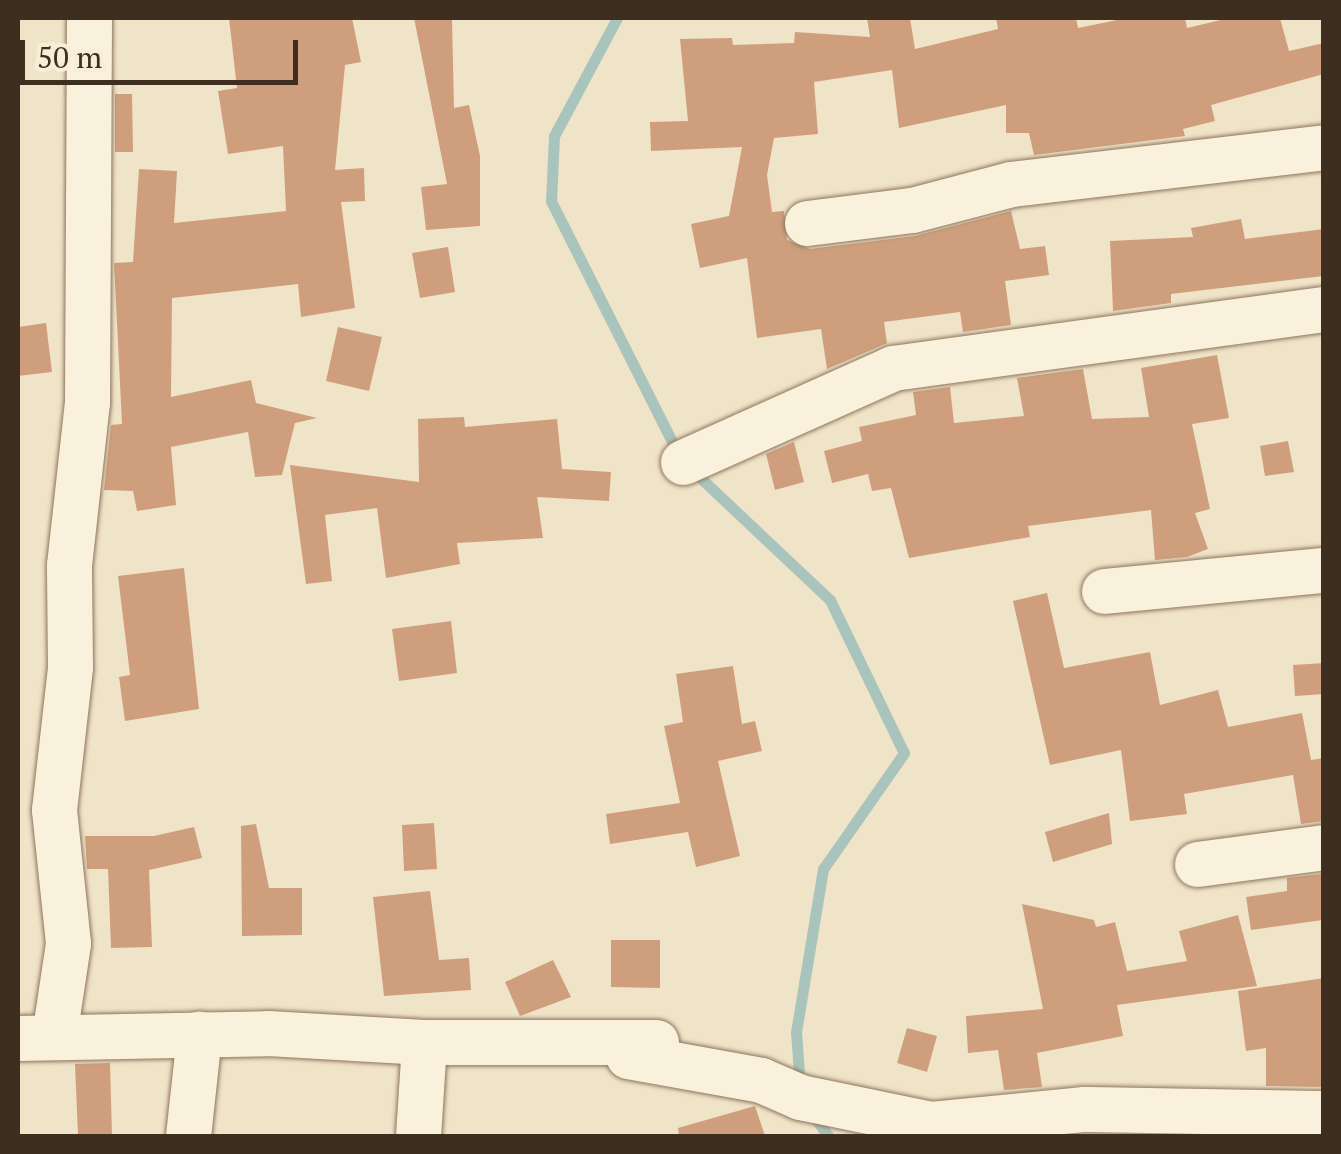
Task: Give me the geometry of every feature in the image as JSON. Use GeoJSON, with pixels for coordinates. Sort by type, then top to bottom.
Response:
{"type":"FeatureCollection","features":[{"type":"Feature","properties":{"kind":"street"},"geometry":{"type":"LineString","coordinates":[[89,18],[87,382],[69,565],[70,666],[54,810],[68,943],[36,1037],[199,1034],[424,1042],[658,1040],[628,1056],[760,1080],[793,1094],[931,1124],[1084,1109],[1324,1113]]}},
{"type":"Feature","properties":{"kind":"street"},"geometry":{"type":"LineString","coordinates":[[807,222],[912,210],[1011,184],[1324,147]]}},
{"type":"Feature","properties":{"kind":"street"},"geometry":{"type":"LineString","coordinates":[[683,462],[893,368],[1324,309]]}},
{"type":"Feature","properties":{"kind":"street"},"geometry":{"type":"LineString","coordinates":[[1104,591],[1324,570]]}},
{"type":"Feature","properties":{"kind":"street"},"geometry":{"type":"LineString","coordinates":[[1196,864],[1324,847]]}},
{"type":"Feature","properties":{"kind":"street"},"geometry":{"type":"LineString","coordinates":[[188,1136],[199,1034]]}},
{"type":"Feature","properties":{"kind":"street"},"geometry":{"type":"LineString","coordinates":[[418,1136],[424,1042]]}},
{"type":"Feature","properties":{"kind":"building"},"geometry":{"type":"Polygon","coordinates":[[[229,18],[352,18],[361,62],[345,65],[335,170],[364,168],[365,201],[341,202],[355,308],[301,317],[298,284],[172,298],[171,397],[251,380],[256,403],[317,418],[295,423],[282,475],[255,477],[248,432],[171,447],[176,505],[137,511],[133,491],[104,490],[111,425],[122,424],[114,263],[133,262],[139,169],[177,171],[174,223],[286,211],[283,146],[228,154],[218,91],[237,88],[229,18]]]}},
{"type":"Feature","properties":{"kind":"building"},"geometry":{"type":"Polygon","coordinates":[[[414,18],[452,18],[454,108],[469,105],[480,156],[480,226],[426,230],[421,187],[447,184],[414,18]]]}},
{"type":"Feature","properties":{"kind":"building"},"geometry":{"type":"Polygon","coordinates":[[[867,18],[910,18],[915,49],[998,29],[996,18],[1076,18],[1078,28],[1127,18],[1185,18],[1187,28],[1229,18],[1280,18],[1289,51],[1324,43],[1324,74],[1211,105],[1215,121],[1183,129],[1185,136],[1034,155],[1029,133],[1006,133],[1006,105],[899,128],[892,70],[814,82],[818,134],[774,138],[767,175],[772,212],[784,211],[787,240],[810,249],[915,236],[1011,211],[1020,249],[1045,246],[1049,275],[1005,281],[1011,325],[963,332],[960,312],[884,322],[887,343],[827,369],[821,329],[757,338],[747,258],[700,268],[691,224],[729,216],[742,147],[651,151],[650,122],[688,121],[680,39],[732,38],[733,45],[794,43],[795,32],[870,37],[867,18]]]}},
{"type":"Feature","properties":{"kind":"building"},"geometry":{"type":"Polygon","coordinates":[[[115,94],[132,94],[133,152],[115,152],[115,94]]]}},
{"type":"Feature","properties":{"kind":"building"},"geometry":{"type":"Polygon","coordinates":[[[1241,219],[1245,239],[1324,229],[1324,276],[1171,294],[1171,303],[1113,311],[1110,241],[1193,237],[1191,228],[1241,219]]]}},
{"type":"Feature","properties":{"kind":"building"},"geometry":{"type":"Polygon","coordinates":[[[448,247],[455,292],[420,298],[412,253],[448,247]]]}},
{"type":"Feature","properties":{"kind":"building"},"geometry":{"type":"Polygon","coordinates":[[[46,323],[52,372],[18,376],[18,327],[46,323]]]}},
{"type":"Feature","properties":{"kind":"building"},"geometry":{"type":"Polygon","coordinates":[[[338,327],[382,337],[369,391],[326,381],[338,327]]]}},
{"type":"Feature","properties":{"kind":"building"},"geometry":{"type":"Polygon","coordinates":[[[1217,355],[1229,418],[1192,424],[1210,509],[1195,513],[1208,549],[1187,557],[1155,560],[1151,510],[1028,526],[1030,537],[909,558],[891,488],[872,491],[868,474],[832,483],[824,451],[862,441],[859,427],[916,415],[913,392],[950,387],[954,423],[1024,416],[1017,378],[1083,369],[1092,419],[1149,417],[1141,368],[1217,355]]]}},
{"type":"Feature","properties":{"kind":"building"},"geometry":{"type":"Polygon","coordinates":[[[464,417],[465,427],[557,419],[562,469],[611,472],[609,501],[537,497],[543,538],[457,543],[460,564],[386,578],[377,508],[325,515],[332,581],[306,584],[290,465],[419,482],[418,419],[464,417]]]}},
{"type":"Feature","properties":{"kind":"building"},"geometry":{"type":"Polygon","coordinates":[[[1288,441],[1294,472],[1265,476],[1260,446],[1288,441]]]}},
{"type":"Feature","properties":{"kind":"building"},"geometry":{"type":"Polygon","coordinates":[[[794,442],[804,482],[775,490],[766,454],[794,442]]]}},
{"type":"Feature","properties":{"kind":"building"},"geometry":{"type":"Polygon","coordinates":[[[184,568],[199,709],[125,721],[119,677],[130,675],[118,576],[184,568]]]}},
{"type":"Feature","properties":{"kind":"building"},"geometry":{"type":"Polygon","coordinates":[[[1047,593],[1064,668],[1150,652],[1160,705],[1218,690],[1228,727],[1302,713],[1311,760],[1324,758],[1324,821],[1301,824],[1293,775],[1184,794],[1187,814],[1130,821],[1121,750],[1050,765],[1013,601],[1047,593]]]}},
{"type":"Feature","properties":{"kind":"building"},"geometry":{"type":"Polygon","coordinates":[[[451,621],[457,673],[399,681],[392,629],[451,621]]]}},
{"type":"Feature","properties":{"kind":"building"},"geometry":{"type":"Polygon","coordinates":[[[1324,663],[1324,694],[1295,696],[1293,665],[1324,663]]]}},
{"type":"Feature","properties":{"kind":"building"},"geometry":{"type":"Polygon","coordinates":[[[733,666],[742,724],[755,721],[762,751],[718,761],[740,856],[696,867],[688,832],[610,844],[606,814],[680,803],[664,726],[683,722],[676,674],[733,666]]]}},
{"type":"Feature","properties":{"kind":"building"},"geometry":{"type":"Polygon","coordinates":[[[1109,813],[1112,844],[1053,862],[1045,832],[1109,813]]]}},
{"type":"Feature","properties":{"kind":"building"},"geometry":{"type":"Polygon","coordinates":[[[434,823],[437,869],[404,871],[402,825],[434,823]]]}},
{"type":"Feature","properties":{"kind":"building"},"geometry":{"type":"Polygon","coordinates":[[[256,824],[269,888],[302,888],[302,935],[242,936],[241,826],[256,824]]]}},
{"type":"Feature","properties":{"kind":"building"},"geometry":{"type":"Polygon","coordinates":[[[194,827],[202,858],[149,870],[152,947],[111,948],[108,869],[87,869],[85,836],[154,836],[194,827]]]}},
{"type":"Feature","properties":{"kind":"building"},"geometry":{"type":"Polygon","coordinates":[[[1322,874],[1323,920],[1251,930],[1246,897],[1287,891],[1287,878],[1322,874]]]}},
{"type":"Feature","properties":{"kind":"building"},"geometry":{"type":"Polygon","coordinates":[[[430,891],[439,960],[469,958],[471,990],[384,996],[373,897],[430,891]]]}},
{"type":"Feature","properties":{"kind":"building"},"geometry":{"type":"Polygon","coordinates":[[[1022,904],[1094,920],[1096,927],[1115,922],[1127,971],[1187,961],[1179,931],[1238,915],[1257,986],[1117,1005],[1123,1036],[1037,1053],[1042,1087],[1004,1090],[998,1050],[968,1053],[966,1016],[1043,1009],[1022,904]]]}},
{"type":"Feature","properties":{"kind":"building"},"geometry":{"type":"Polygon","coordinates":[[[611,940],[660,940],[660,988],[611,987],[611,940]]]}},
{"type":"Feature","properties":{"kind":"building"},"geometry":{"type":"Polygon","coordinates":[[[553,960],[571,997],[520,1016],[505,982],[553,960]]]}},
{"type":"Feature","properties":{"kind":"building"},"geometry":{"type":"Polygon","coordinates":[[[1324,978],[1324,1087],[1266,1086],[1266,1048],[1246,1051],[1238,991],[1324,978]]]}},
{"type":"Feature","properties":{"kind":"building"},"geometry":{"type":"Polygon","coordinates":[[[907,1028],[937,1036],[927,1072],[897,1063],[907,1028]]]}},
{"type":"Feature","properties":{"kind":"building"},"geometry":{"type":"Polygon","coordinates":[[[110,1063],[112,1136],[78,1136],[75,1064],[110,1063]]]}},
{"type":"Feature","properties":{"kind":"building"},"geometry":{"type":"Polygon","coordinates":[[[755,1106],[765,1136],[679,1136],[678,1128],[755,1106]]]}},
{"type":"Feature","properties":{"kind":"waterway"},"geometry":{"type":"LineString","coordinates":[[617,18],[554,136],[551,201],[679,455]]}},
{"type":"Feature","properties":{"kind":"waterway"},"geometry":{"type":"LineString","coordinates":[[691,469],[830,600],[904,753],[823,869],[796,1032],[800,1086]]}},
{"type":"Feature","properties":{"kind":"waterway"},"geometry":{"type":"LineString","coordinates":[[810,1111],[828,1136]]}}]}
